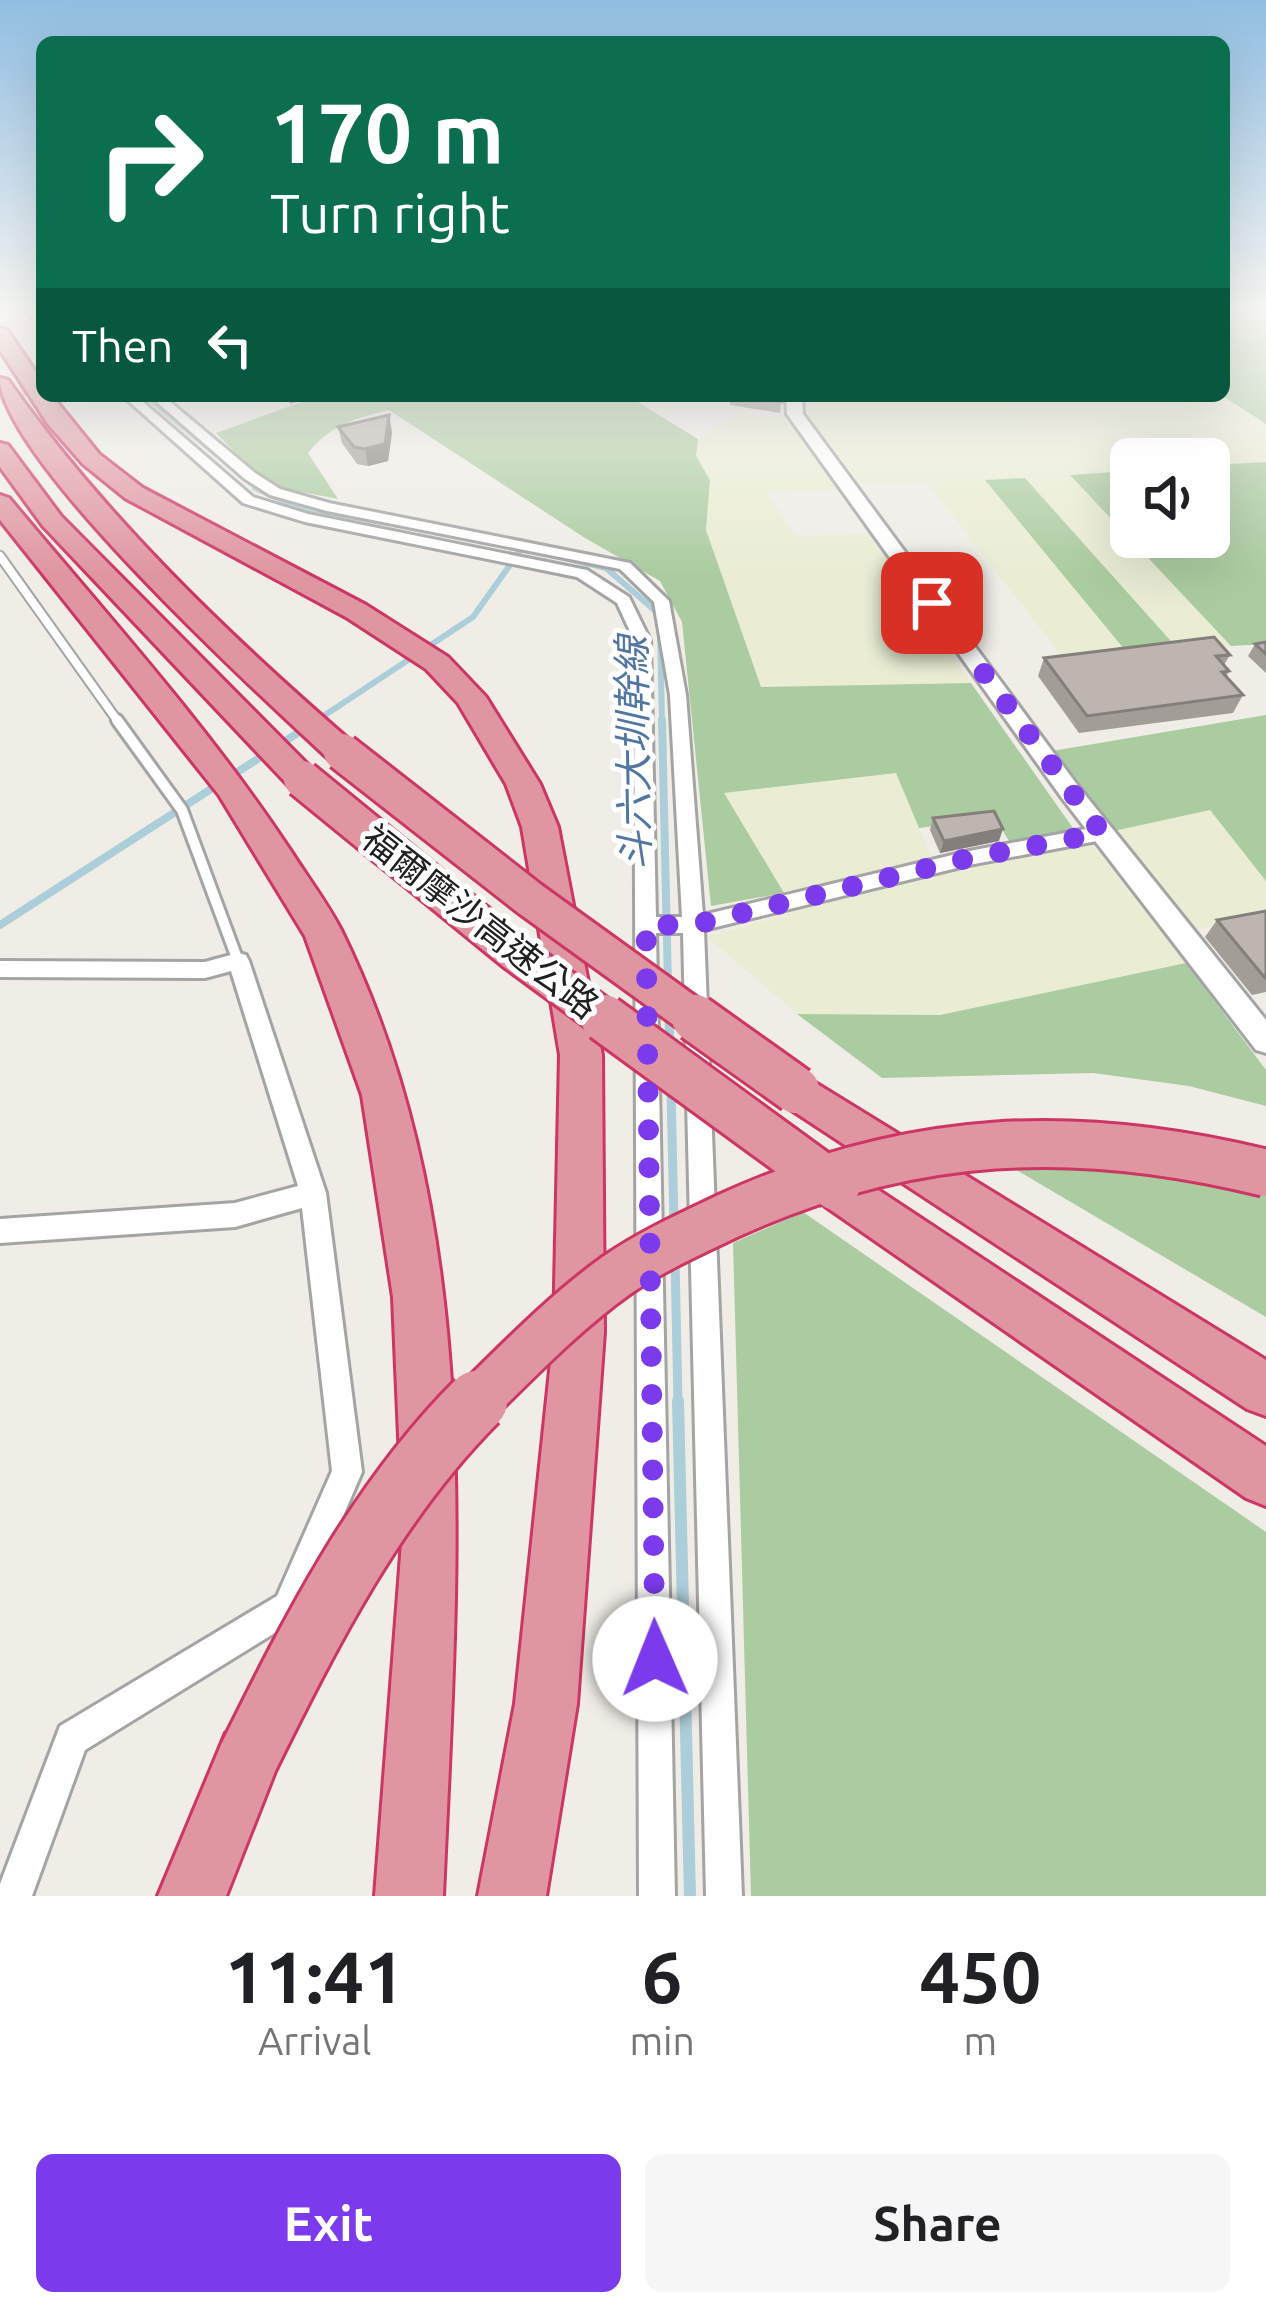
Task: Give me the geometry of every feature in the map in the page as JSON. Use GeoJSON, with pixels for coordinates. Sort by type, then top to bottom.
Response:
{"type":"FeatureCollection","features":[{"type":"Feature","properties":{"kind":"highway","name":"福爾摩沙高速公路"},"geometry":{"type":"LineString","coordinates":[[8,397],[35,439],[96,511],[240,662],[342,752],[530,899],[796,1090],[1266,1390]]}},
{"type":"Feature","properties":{"kind":"highway"},"geometry":{"type":"LineString","coordinates":[[45,402],[91,459],[134,493],[421,652],[470,697],[523,784],[540,827],[581,1055],[579,1332],[546,1703],[512,1896]]}},
{"type":"Feature","properties":{"kind":"highway","name":"福爾摩沙高速公路"},"geometry":{"type":"LineString","coordinates":[[0,450],[52,521],[302,779],[514,952],[841,1191],[1266,1478]]}},
{"type":"Feature","properties":{"kind":"highway"},"geometry":{"type":"LineString","coordinates":[[0,503],[225,780],[323,933],[385,1095],[418,1297],[431,1529],[409,1896]]}},
{"type":"Feature","properties":{"kind":"highway"},"geometry":{"type":"LineString","coordinates":[[192,1896],[249,1756],[306,1642],[392,1500],[490,1388],[603,1285],[666,1246],[803,1181],[889,1157],[965,1143],[1054,1140],[1207,1155],[1266,1173]]}},
{"type":"Feature","properties":{"kind":"street"},"geometry":{"type":"LineString","coordinates":[[136,402],[248,500],[305,518],[582,573],[624,600],[642,640],[657,1896]]}},
{"type":"Feature","properties":{"kind":"street"},"geometry":{"type":"LineString","coordinates":[[163,402],[275,492],[326,507],[625,566],[661,601],[678,695],[693,925],[724,1896]]}},
{"type":"Feature","properties":{"kind":"street"},"geometry":{"type":"LineString","coordinates":[[794,402],[795,414],[1102,833],[1266,1041]]}},
{"type":"Feature","properties":{"kind":"street"},"geometry":{"type":"LineString","coordinates":[[646,925],[693,925],[969,858],[1102,833]]}},
{"type":"Feature","properties":{"kind":"street"},"geometry":{"type":"LineString","coordinates":[[0,969],[206,970],[238,961],[313,1192],[347,1472],[288,1607],[72,1738],[14,1896]]}},
{"type":"Feature","properties":{"kind":"street"},"geometry":{"type":"LineString","coordinates":[[0,1231],[235,1215],[313,1192]]}},
{"type":"Feature","properties":{"kind":"lane"},"geometry":{"type":"LineString","coordinates":[[0,556],[182,810],[238,961]]}},
{"type":"Feature","properties":{"kind":"green space"},"geometry":{"type":"Polygon","coordinates":[[[1230,397],[1266,397],[1266,424],[1230,401],[1230,397]]]}},
{"type":"Feature","properties":{"kind":"green space"},"geometry":{"type":"Polygon","coordinates":[[[1230,401],[1266,424],[1266,462],[1230,464],[1230,438],[1110,438],[1110,473],[1071,476],[1110,517],[1110,558],[1148,558],[1231,646],[1178,649],[1025,478],[986,481],[1129,655],[1064,659],[927,483],[862,485],[810,419],[809,402],[1230,401]]]}},
{"type":"Feature","properties":{"kind":"green space"},"geometry":{"type":"Polygon","coordinates":[[[301,402],[638,402],[698,439],[696,456],[710,480],[706,530],[761,687],[971,683],[1075,831],[1009,841],[995,818],[919,828],[896,773],[724,793],[784,893],[711,906],[682,622],[660,581],[585,538],[389,410],[344,424],[308,453],[338,499],[266,485],[216,433],[301,402]]]}},
{"type":"Feature","properties":{"kind":"green space"},"geometry":{"type":"Polygon","coordinates":[[[741,415],[787,417],[838,490],[768,493],[791,531],[799,536],[869,534],[971,683],[761,687],[706,530],[710,480],[696,456],[698,439],[741,415]]]}},
{"type":"Feature","properties":{"kind":"green space"},"geometry":{"type":"Polygon","coordinates":[[[1266,462],[1266,644],[1231,646],[1148,558],[1230,558],[1230,464],[1266,462]]]}},
{"type":"Feature","properties":{"kind":"green space"},"geometry":{"type":"Polygon","coordinates":[[[1110,472],[1110,517],[1070,475],[1110,472]]]}},
{"type":"Feature","properties":{"kind":"green space"},"geometry":{"type":"Polygon","coordinates":[[[1025,478],[1178,649],[1129,655],[985,480],[1025,478]]]}},
{"type":"Feature","properties":{"kind":"green space"},"geometry":{"type":"Polygon","coordinates":[[[1266,715],[1266,881],[1210,810],[1114,831],[1052,751],[1266,715]]]}},
{"type":"Feature","properties":{"kind":"green space"},"geometry":{"type":"Polygon","coordinates":[[[896,773],[938,873],[1092,843],[1186,963],[940,1015],[797,1014],[707,937],[795,912],[723,793],[896,773]]]}},
{"type":"Feature","properties":{"kind":"green space"},"geometry":{"type":"Polygon","coordinates":[[[1210,810],[1266,881],[1266,917],[1193,930],[1114,831],[1210,810]]]}},
{"type":"Feature","properties":{"kind":"green space"},"geometry":{"type":"Polygon","coordinates":[[[1186,963],[1266,1070],[1266,1106],[1189,1086],[1093,1073],[882,1078],[797,1014],[940,1015],[1186,963]]]}},
{"type":"Feature","properties":{"kind":"green space"},"geometry":{"type":"Polygon","coordinates":[[[1001,1161],[1198,1178],[1266,1195],[1266,1317],[1001,1161]]]}},
{"type":"Feature","properties":{"kind":"green space"},"geometry":{"type":"Polygon","coordinates":[[[803,1212],[1266,1532],[1266,1896],[751,1896],[733,1243],[803,1212]]]}},
{"type":"Feature","properties":{"kind":"building"},"geometry":{"type":"Polygon","coordinates":[[[389,415],[385,444],[365,449],[354,447],[338,427],[389,415]]]}},
{"type":"Feature","properties":{"kind":"building"},"geometry":{"type":"Polygon","coordinates":[[[1214,637],[1230,655],[1216,656],[1229,671],[1222,672],[1243,695],[1087,716],[1044,658],[1214,637]]]}},
{"type":"Feature","properties":{"kind":"building"},"geometry":{"type":"Polygon","coordinates":[[[994,811],[1003,829],[944,841],[933,818],[994,811]]]}},
{"type":"Feature","properties":{"kind":"building"},"geometry":{"type":"Polygon","coordinates":[[[1266,911],[1266,978],[1265,978],[1217,920],[1266,911]]]}},
{"type":"Feature","properties":{"kind":"waterway","name":"斗六大圳幹線"},"geometry":{"type":"LineString","coordinates":[[152,402],[258,489]]}},
{"type":"Feature","properties":{"kind":"waterway","name":"斗六大圳幹線"},"geometry":{"type":"LineString","coordinates":[[258,489],[295,506],[387,523]]}},
{"type":"Feature","properties":{"kind":"waterway"},"geometry":{"type":"LineString","coordinates":[[313,723],[473,617],[522,548]]}},
{"type":"Feature","properties":{"kind":"waterway","name":"斗六大圳幹線"},"geometry":{"type":"LineString","coordinates":[[561,557],[606,568],[659,614]]}},
{"type":"Feature","properties":{"kind":"waterway","name":"斗六大圳幹線"},"geometry":{"type":"LineString","coordinates":[[660,629],[662,723]]}},
{"type":"Feature","properties":{"kind":"waterway"},"geometry":{"type":"LineString","coordinates":[[279,745],[318,720]]}},
{"type":"Feature","properties":{"kind":"waterway","name":"斗六大圳幹線"},"geometry":{"type":"LineString","coordinates":[[662,720],[668,985]]}},
{"type":"Feature","properties":{"kind":"waterway"},"geometry":{"type":"LineString","coordinates":[[0,925],[267,753]]}},
{"type":"Feature","properties":{"kind":"waterway","name":"斗六大圳幹線"},"geometry":{"type":"LineString","coordinates":[[669,1012],[669,1018]]}},
{"type":"Feature","properties":{"kind":"waterway","name":"斗六大圳幹線"},"geometry":{"type":"LineString","coordinates":[[669,1018],[670,1045]]}},
{"type":"Feature","properties":{"kind":"waterway","name":"斗六大圳幹線"},"geometry":{"type":"LineString","coordinates":[[671,1090],[674,1225]]}},
{"type":"Feature","properties":{"kind":"waterway","name":"斗六大圳幹線"},"geometry":{"type":"LineString","coordinates":[[675,1258],[678,1404]]}},
{"type":"Feature","properties":{"kind":"waterway","name":"斗六大圳幹線"},"geometry":{"type":"LineString","coordinates":[[678,1401],[690,1896]]}},
{"type":"Feature","properties":{"kind":"route"},"geometry":{"type":"LineString","coordinates":[[655,1659],[646,925],[693,925],[969,858],[1102,833],[932,603]]}}]}
